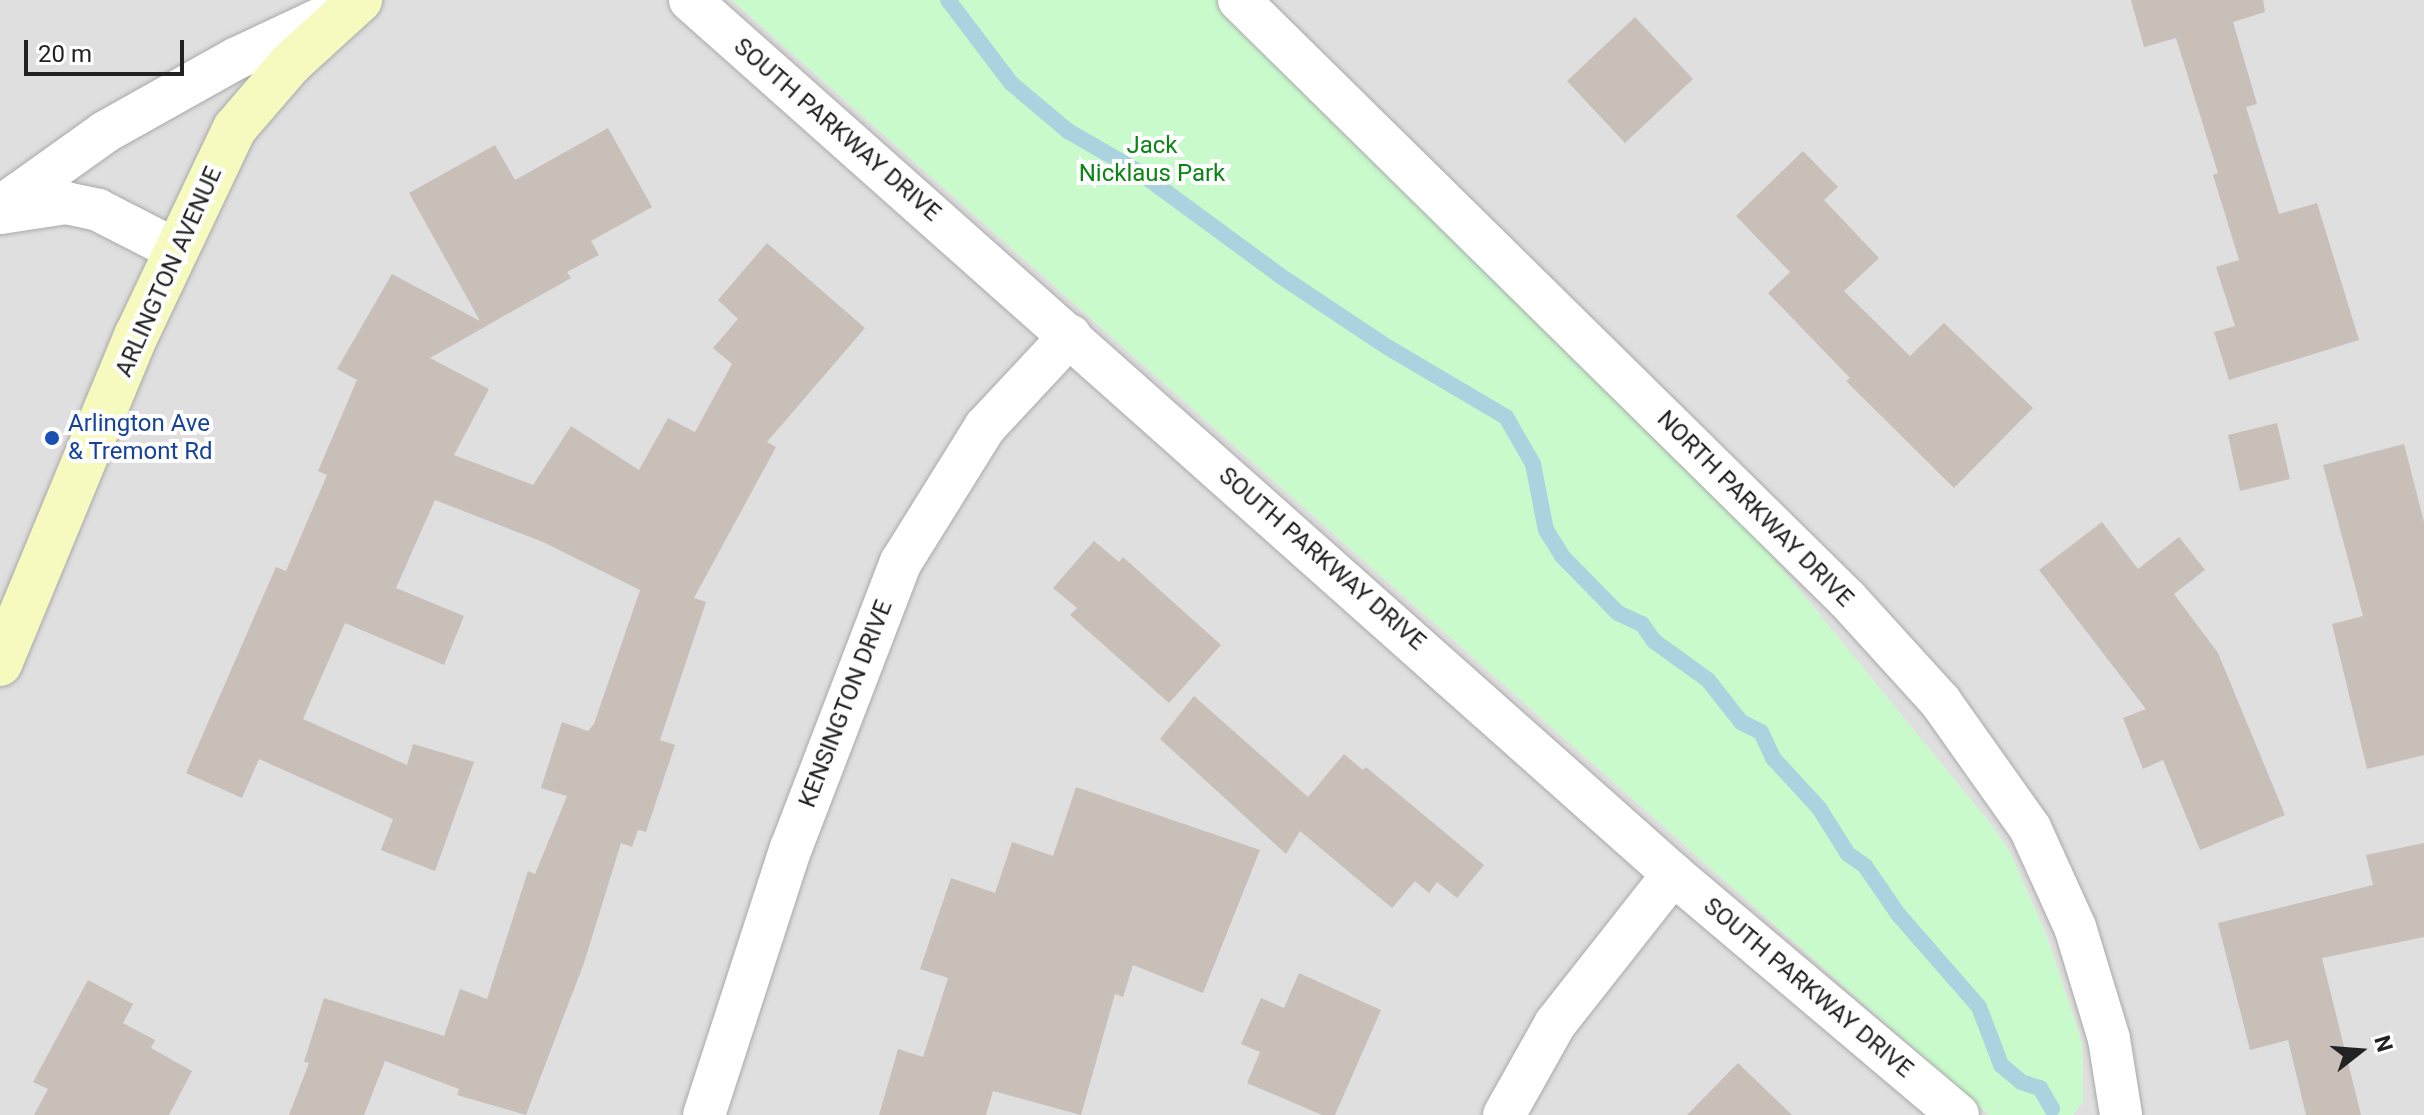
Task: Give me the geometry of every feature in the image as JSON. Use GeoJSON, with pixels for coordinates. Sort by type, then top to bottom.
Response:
{"type":"FeatureCollection","features":[{"type":"Feature","properties":{"kind":"street","name":"SOUTH PARKWAY DRIVE"},"geometry":{"type":"LineString","coordinates":[[690,0],[1673,874],[1958,1115]]}},
{"type":"Feature","properties":{"kind":"street","name":"NORTH PARKWAY DRIVE"},"geometry":{"type":"LineString","coordinates":[[1239,0],[1848,600],[1940,701],[2030,828],[2068,913],[2109,1039],[2121,1115]]}},
{"type":"Feature","properties":{"kind":"street"},"geometry":{"type":"LineString","coordinates":[[0,207],[105,132],[237,58],[357,2]]}},
{"type":"Feature","properties":{"kind":"street","name":"ARLINGTON AVENUE"},"geometry":{"type":"LineString","coordinates":[[0,664],[176,250],[235,128],[290,64],[357,2]]}},
{"type":"Feature","properties":{"kind":"street"},"geometry":{"type":"LineString","coordinates":[[0,214],[66,203],[98,210],[176,250]]}},
{"type":"Feature","properties":{"kind":"street","name":"KENSINGTON DRIVE"},"geometry":{"type":"LineString","coordinates":[[704,1115],[791,848],[901,562],[985,427],[1070,336]]}},
{"type":"Feature","properties":{"kind":"street"},"geometry":{"type":"LineString","coordinates":[[1504,1115],[1555,1024],[1673,874]]}},
{"type":"Feature","properties":{"kind":"shaded area"},"geometry":{"type":"Polygon","coordinates":[[[0,0],[732,0],[1989,1115],[0,1115],[0,0]]]}},
{"type":"Feature","properties":{"kind":"shaded area"},"geometry":{"type":"Polygon","coordinates":[[[1218,0],[2424,0],[2424,1115],[2073,1115],[2083,1102],[2082,1042],[2047,937],[2010,852],[1989,822],[1757,538],[1218,0]]]}},
{"type":"Feature","properties":{"kind":"green space","name":"Jack Nicklaus Park"},"geometry":{"type":"Polygon","coordinates":[[[732,0],[1218,0],[1757,538],[1989,822],[2010,852],[2047,937],[2082,1042],[2083,1102],[2073,1115],[1989,1115],[732,0]]]}},
{"type":"Feature","properties":{"kind":"building"},"geometry":{"type":"Polygon","coordinates":[[[2131,0],[2263,0],[2265,12],[2233,22],[2257,104],[2246,107],[2279,214],[2317,203],[2359,340],[2229,380],[2214,332],[2235,326],[2216,267],[2239,260],[2213,175],[2218,173],[2176,38],[2144,47],[2131,0]]]}},
{"type":"Feature","properties":{"kind":"building"},"geometry":{"type":"Polygon","coordinates":[[[1635,17],[1693,79],[1625,143],[1567,81],[1635,17]]]}},
{"type":"Feature","properties":{"kind":"building"},"geometry":{"type":"Polygon","coordinates":[[[608,128],[652,207],[591,241],[599,255],[567,272],[571,278],[430,358],[489,389],[454,455],[533,485],[571,426],[639,470],[668,418],[695,432],[732,364],[713,348],[738,319],[718,300],[767,243],[865,328],[767,442],[776,447],[694,598],[706,602],[660,740],[675,745],[646,832],[638,830],[632,847],[621,843],[584,963],[526,1115],[457,1095],[459,1089],[385,1061],[364,1115],[289,1115],[309,1063],[304,1062],[324,998],[444,1036],[460,989],[487,999],[528,871],[535,874],[567,796],[541,788],[562,722],[588,731],[594,724],[640,590],[543,542],[435,500],[396,588],[464,616],[444,665],[345,623],[303,719],[407,765],[413,744],[474,762],[435,871],[381,850],[393,819],[259,759],[242,798],[186,773],[276,567],[286,571],[327,475],[318,471],[357,380],[337,369],[392,274],[480,321],[409,193],[495,145],[515,180],[608,128]]]}},
{"type":"Feature","properties":{"kind":"building"},"geometry":{"type":"Polygon","coordinates":[[[1803,151],[1838,187],[1824,200],[1879,258],[1844,291],[1910,356],[1944,323],[2033,408],[1954,488],[1846,381],[1850,378],[1768,293],[1790,272],[1736,216],[1803,151]]]}},
{"type":"Feature","properties":{"kind":"building"},"geometry":{"type":"Polygon","coordinates":[[[2277,423],[2290,479],[2240,491],[2228,435],[2277,423]]]}},
{"type":"Feature","properties":{"kind":"building"},"geometry":{"type":"Polygon","coordinates":[[[2404,444],[2424,522],[2424,755],[2367,769],[2332,624],[2363,616],[2323,465],[2404,444]]]}},
{"type":"Feature","properties":{"kind":"building"},"geometry":{"type":"Polygon","coordinates":[[[2102,522],[2138,569],[2179,537],[2205,570],[2174,594],[2218,653],[2285,815],[2200,850],[2163,760],[2143,769],[2123,718],[2146,709],[2039,570],[2102,522]]]}},
{"type":"Feature","properties":{"kind":"building"},"geometry":{"type":"Polygon","coordinates":[[[1094,541],[1119,562],[1123,557],[1221,645],[1169,703],[1070,615],[1077,608],[1053,588],[1094,541]]]}},
{"type":"Feature","properties":{"kind":"building"},"geometry":{"type":"Polygon","coordinates":[[[1194,696],[1308,797],[1344,754],[1363,770],[1366,767],[1484,865],[1457,898],[1437,882],[1429,893],[1415,881],[1392,908],[1300,831],[1286,854],[1160,739],[1194,696]]]}},
{"type":"Feature","properties":{"kind":"building"},"geometry":{"type":"Polygon","coordinates":[[[1076,787],[1260,850],[1203,993],[1133,965],[1123,997],[1115,994],[1081,1115],[993,1091],[986,1115],[879,1115],[898,1049],[923,1057],[948,978],[920,969],[951,878],[995,893],[1012,842],[1053,856],[1076,787]]]}},
{"type":"Feature","properties":{"kind":"building"},"geometry":{"type":"Polygon","coordinates":[[[2424,843],[2424,937],[2322,958],[2361,1115],[2306,1115],[2288,1040],[2250,1050],[2218,923],[2373,885],[2366,855],[2424,843]]]}},
{"type":"Feature","properties":{"kind":"building"},"geometry":{"type":"Polygon","coordinates":[[[1299,973],[1381,1010],[1335,1115],[1322,1115],[1247,1083],[1260,1052],[1241,1044],[1261,998],[1284,1008],[1299,973]]]}},
{"type":"Feature","properties":{"kind":"building"},"geometry":{"type":"Polygon","coordinates":[[[88,980],[133,1004],[123,1023],[155,1040],[151,1048],[192,1071],[169,1115],[34,1115],[48,1089],[33,1082],[88,980]]]}},
{"type":"Feature","properties":{"kind":"building"},"geometry":{"type":"Polygon","coordinates":[[[1738,1063],[1792,1115],[1687,1115],[1738,1063]]]}},
{"type":"Feature","properties":{"kind":"waterway"},"geometry":{"type":"LineString","coordinates":[[948,0],[1011,83],[1068,131],[1139,172],[1279,275],[1389,348],[1506,417],[1533,464],[1546,530],[1562,556],[1618,613],[1642,624],[1654,641],[1708,680],[1741,722],[1761,732],[1773,758],[1819,808],[1848,854],[1865,866],[1898,914],[1979,1007],[2001,1065],[2021,1082],[2040,1088],[2052,1109]]}},
{"type":"Feature","properties":{"kind":"place","name":"Arlington Ave & Tremont Rd"},"geometry":{"type":"Point","coordinates":[52,438]}}]}
